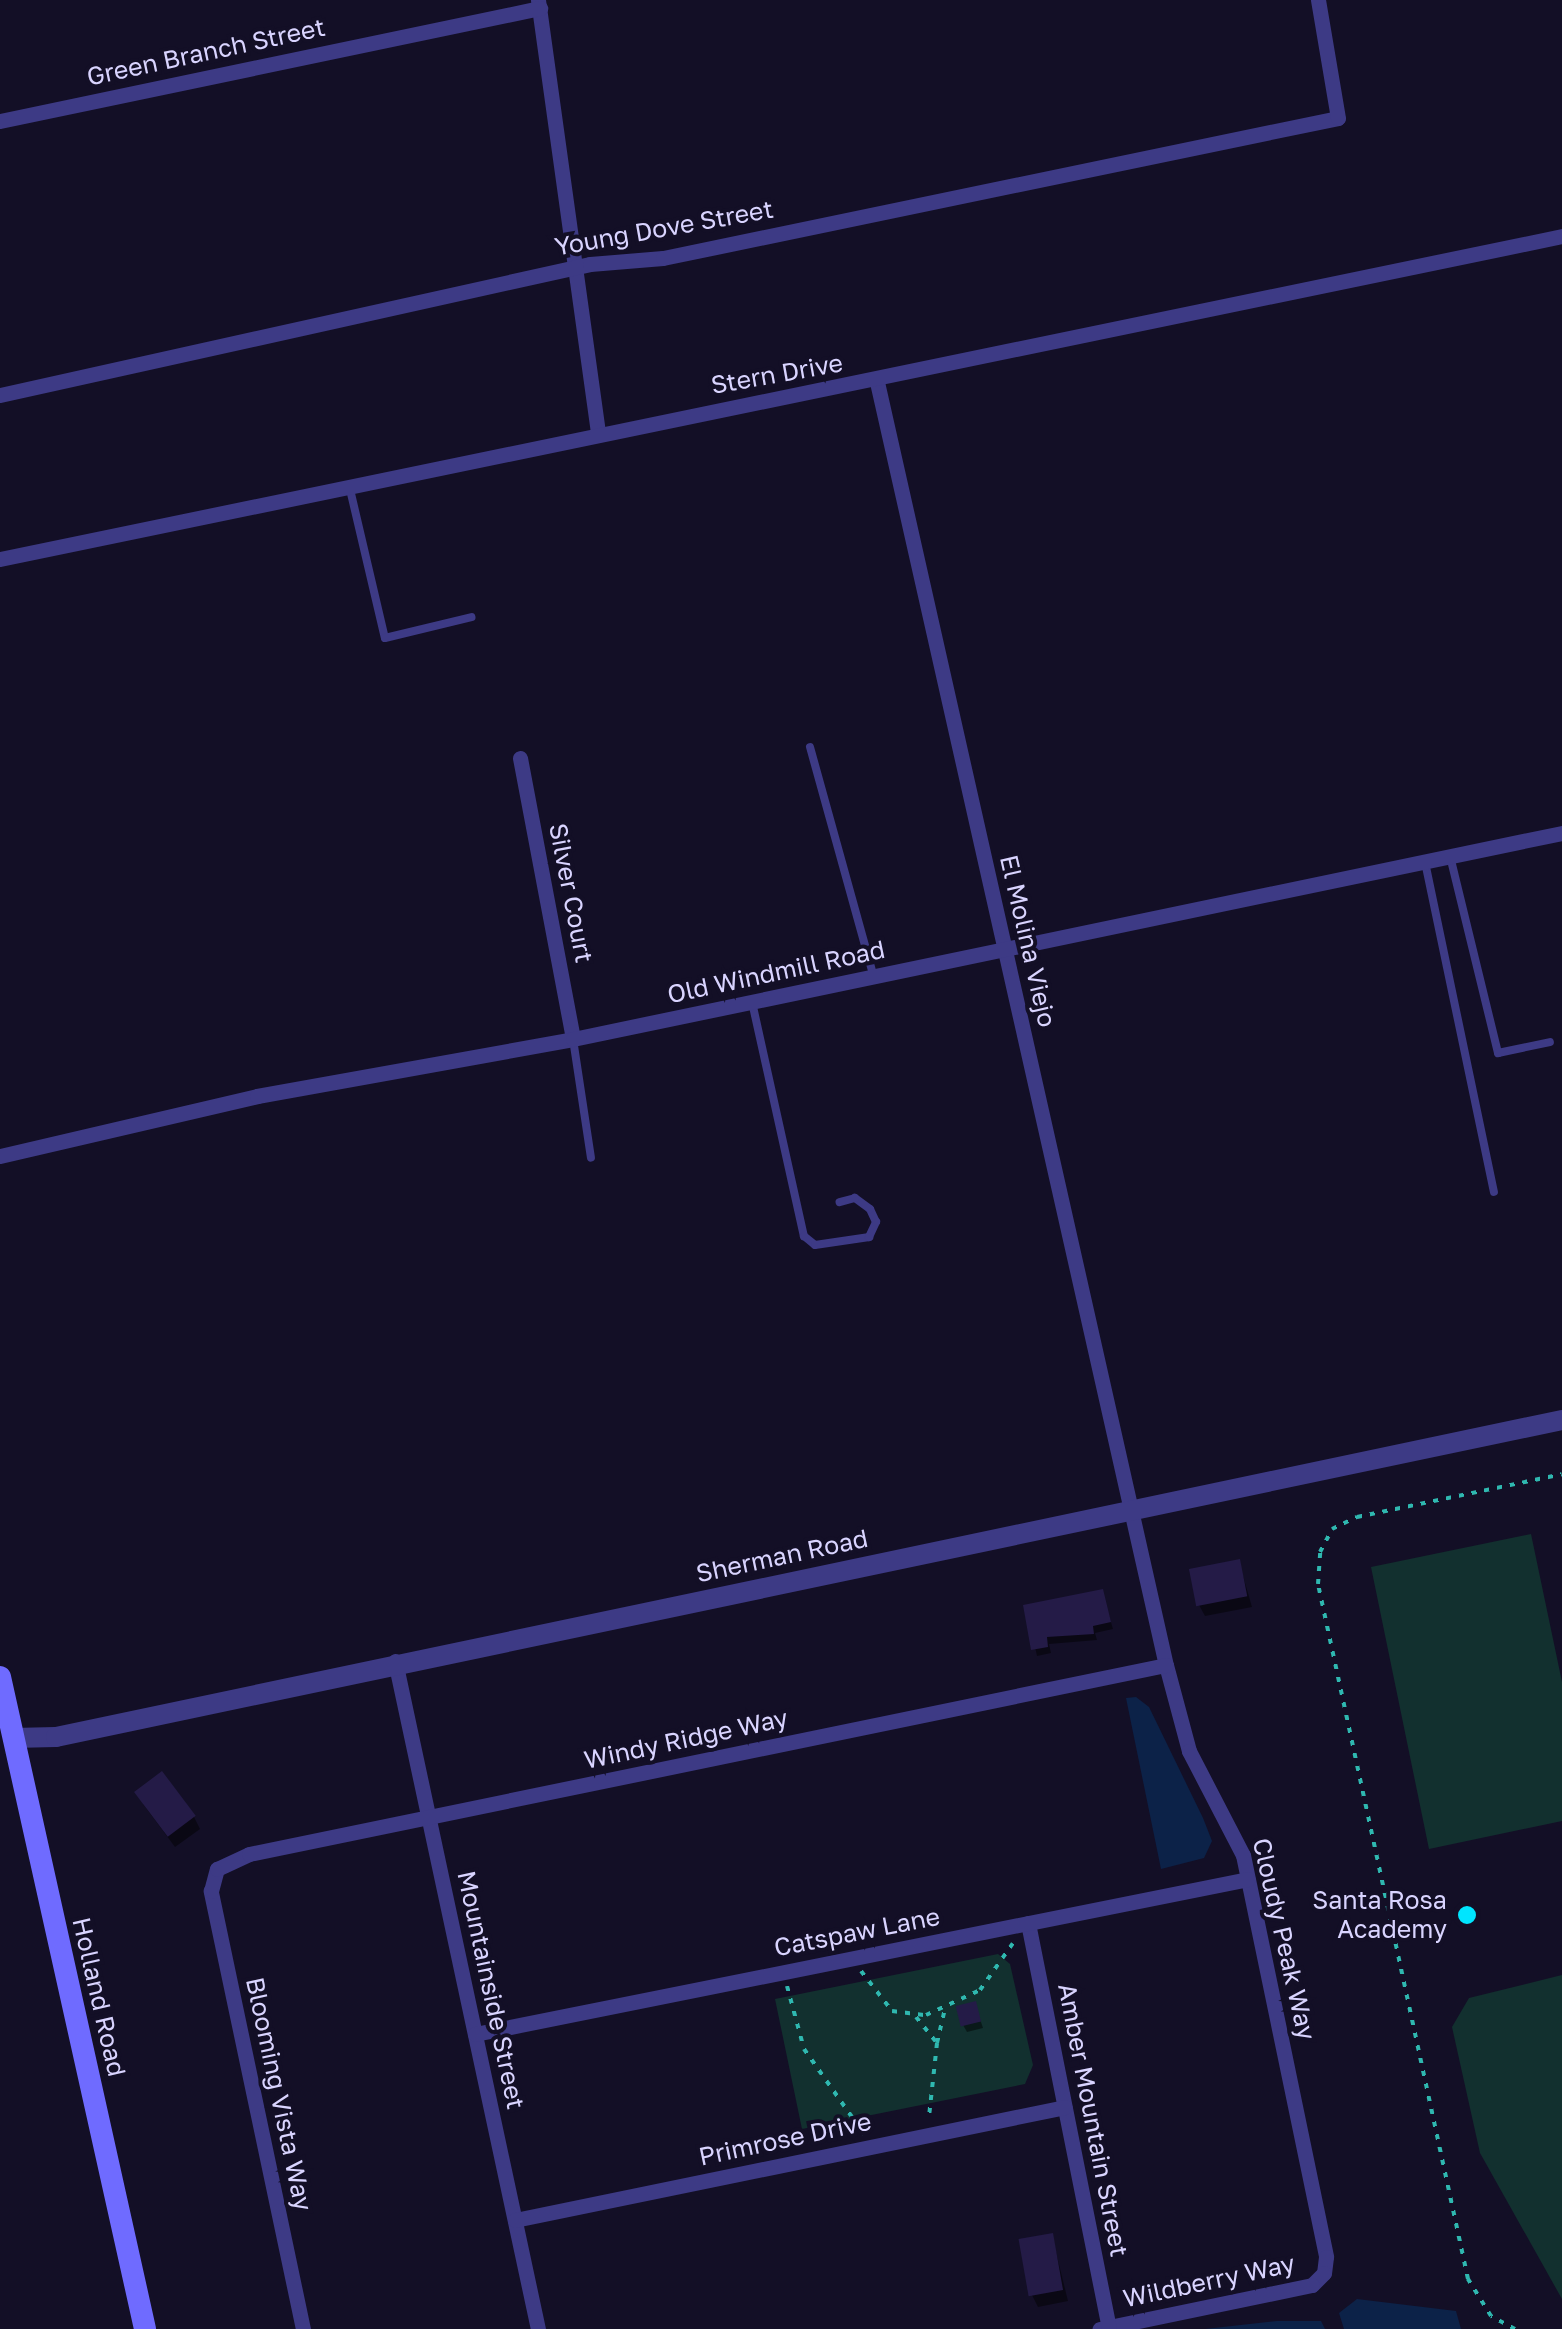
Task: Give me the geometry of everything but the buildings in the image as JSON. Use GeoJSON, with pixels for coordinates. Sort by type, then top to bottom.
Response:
{"type":"FeatureCollection","features":[{"type":"Feature","properties":{"kind":"main road","name":"Holland Road"},"geometry":{"type":"LineString","coordinates":[[0,1677],[4,1740],[145,2329]]}},
{"type":"Feature","properties":{"kind":"street","name":"Young Dove Street"},"geometry":{"type":"LineString","coordinates":[[0,395],[576,268],[663,258],[1338,118],[1318,0]]}},
{"type":"Feature","properties":{"kind":"street","name":"Green Branch Street"},"geometry":{"type":"LineString","coordinates":[[0,121],[539,4]]}},
{"type":"Feature","properties":{"kind":"street"},"geometry":{"type":"LineString","coordinates":[[539,4],[598,431]]}},
{"type":"Feature","properties":{"kind":"street","name":"Stern Drive"},"geometry":{"type":"LineString","coordinates":[[0,560],[598,431],[877,382],[1562,236]]}},
{"type":"Feature","properties":{"kind":"street","name":"El Molina Viejo"},"geometry":{"type":"LineString","coordinates":[[877,382],[1134,1510]]}},
{"type":"Feature","properties":{"kind":"street","name":"Silver Court"},"geometry":{"type":"LineString","coordinates":[[520,758],[573,1039]]}},
{"type":"Feature","properties":{"kind":"street","name":"Old Windmill Road"},"geometry":{"type":"LineString","coordinates":[[0,1156],[257,1096],[573,1039],[1562,833]]}},
{"type":"Feature","properties":{"kind":"street","name":"Sherman Road"},"geometry":{"type":"LineString","coordinates":[[4,1740],[56,1738],[395,1661],[1562,1420]]}},
{"type":"Feature","properties":{"kind":"street","name":"Cloudy Peak Way"},"geometry":{"type":"LineString","coordinates":[[1134,1510],[1166,1665],[1190,1751],[1225,1810],[1248,1879],[1324,2273]]}},
{"type":"Feature","properties":{"kind":"street","name":"Mountainside Street"},"geometry":{"type":"LineString","coordinates":[[395,1661],[538,2329]]}},
{"type":"Feature","properties":{"kind":"street","name":"Windy Ridge Way"},"geometry":{"type":"LineString","coordinates":[[218,1869],[249,1854],[1166,1665]]}},
{"type":"Feature","properties":{"kind":"street","name":"Blooming Vista Way"},"geometry":{"type":"LineString","coordinates":[[218,1869],[211,1891],[304,2329]]}},
{"type":"Feature","properties":{"kind":"street","name":"Catspaw Lane"},"geometry":{"type":"LineString","coordinates":[[475,2034],[1248,1879]]}},
{"type":"Feature","properties":{"kind":"street","name":"Amber Mountain Street"},"geometry":{"type":"LineString","coordinates":[[1028,1923],[1105,2328]]}},
{"type":"Feature","properties":{"kind":"street","name":"Primrose Drive"},"geometry":{"type":"LineString","coordinates":[[515,2220],[1065,2107]]}},
{"type":"Feature","properties":{"kind":"street","name":"Wildberry Way"},"geometry":{"type":"LineString","coordinates":[[1105,2328],[1312,2285],[1324,2273]]}},
{"type":"Feature","properties":{"kind":"lane"},"geometry":{"type":"LineString","coordinates":[[349,484],[385,638],[472,616]]}},
{"type":"Feature","properties":{"kind":"lane"},"geometry":{"type":"LineString","coordinates":[[810,747],[874,977]]}},
{"type":"Feature","properties":{"kind":"lane"},"geometry":{"type":"LineString","coordinates":[[1450,856],[1498,1053],[1550,1042]]}},
{"type":"Feature","properties":{"kind":"lane"},"geometry":{"type":"LineString","coordinates":[[1425,862],[1494,1192]]}},
{"type":"Feature","properties":{"kind":"lane"},"geometry":{"type":"LineString","coordinates":[[752,1002],[804,1236],[815,1245],[869,1236],[876,1222],[870,1208],[855,1198],[840,1202]]}},
{"type":"Feature","properties":{"kind":"lane"},"geometry":{"type":"LineString","coordinates":[[573,1039],[591,1158]]}},
{"type":"Feature","properties":{"kind":"path"},"geometry":{"type":"LineString","coordinates":[[1516,2329],[1491,2316],[1468,2279],[1318,1584],[1320,1552],[1332,1529],[1357,1518],[1562,1474]]}},
{"type":"Feature","properties":{"kind":"path"},"geometry":{"type":"LineString","coordinates":[[916,2016],[945,2008],[990,1981],[1028,1923]]}},
{"type":"Feature","properties":{"kind":"path"},"geometry":{"type":"LineString","coordinates":[[857,1957],[878,2002],[916,2016],[938,2043]]}},
{"type":"Feature","properties":{"kind":"path"},"geometry":{"type":"LineString","coordinates":[[783,1972],[804,2049],[862,2123],[867,2148]]}},
{"type":"Feature","properties":{"kind":"path"},"geometry":{"type":"LineString","coordinates":[[931,2134],[928,2108],[945,2008]]}},
{"type":"Feature","properties":{"kind":"green space"},"geometry":{"type":"Polygon","coordinates":[[[1531,1534],[1562,1682],[1562,1821],[1429,1849],[1371,1567],[1531,1534]]]}},
{"type":"Feature","properties":{"kind":"green space"},"geometry":{"type":"Polygon","coordinates":[[[998,1954],[1010,1964],[1033,2065],[1025,2084],[802,2129],[775,1999],[998,1954]]]}},
{"type":"Feature","properties":{"kind":"green space"},"geometry":{"type":"Polygon","coordinates":[[[1562,1975],[1562,2299],[1480,2153],[1452,2027],[1469,1998],[1562,1975]]]}},
{"type":"Feature","properties":{"kind":"water"},"geometry":{"type":"Polygon","coordinates":[[[1136,1697],[1149,1707],[1203,1818],[1212,1841],[1204,1858],[1161,1869],[1126,1698],[1136,1697]]]}},
{"type":"Feature","properties":{"kind":"water"},"geometry":{"type":"Polygon","coordinates":[[[1357,2299],[1456,2311],[1461,2329],[1344,2329],[1339,2313],[1357,2299]]]}},
{"type":"Feature","properties":{"kind":"water"},"geometry":{"type":"Polygon","coordinates":[[[1277,2321],[1321,2321],[1325,2329],[1205,2329],[1277,2321]]]}},
{"type":"Feature","properties":{"kind":"place","name":"Santa Rosa Academy"},"geometry":{"type":"Point","coordinates":[1467,1915]}}]}
